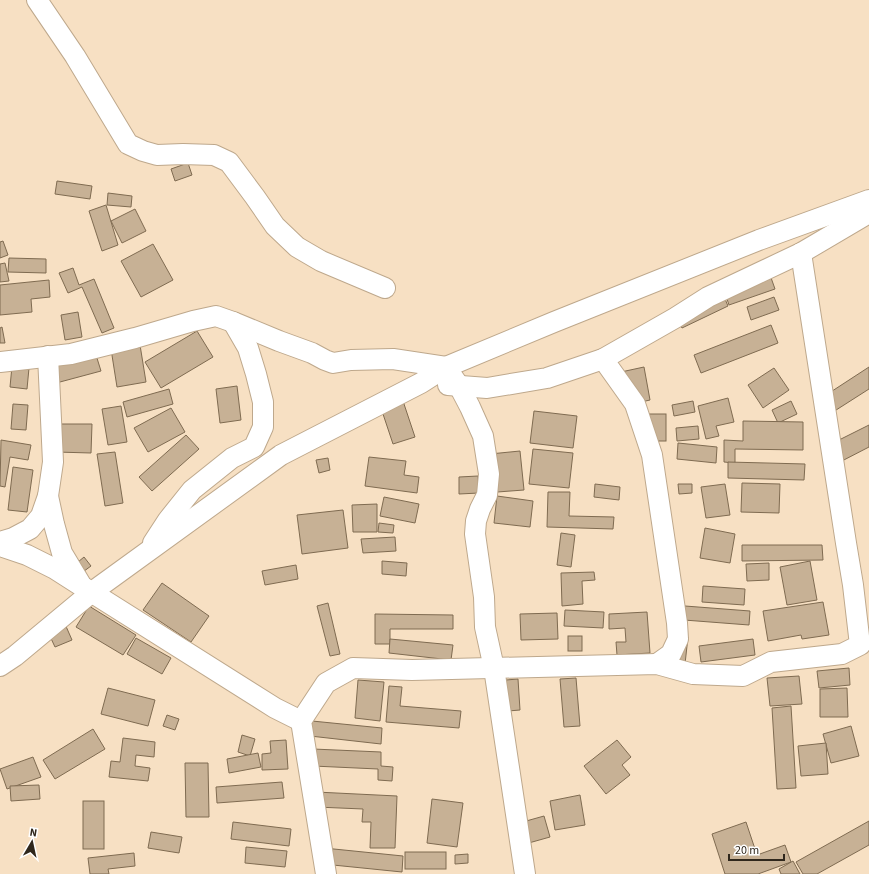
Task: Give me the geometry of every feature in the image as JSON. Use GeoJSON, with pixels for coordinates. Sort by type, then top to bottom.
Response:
{"type":"FeatureCollection","features":[{"type":"Feature","properties":{"kind":"street"},"geometry":{"type":"LineString","coordinates":[[37,0],[75,56],[128,144],[143,151],[157,155],[214,155],[229,162],[275,226],[297,247],[321,261],[385,288]]}},
{"type":"Feature","properties":{"kind":"street"},"geometry":{"type":"LineString","coordinates":[[0,666],[15,656],[86,588],[148,552],[281,455],[421,383],[446,367],[759,240],[869,200]]}},
{"type":"Feature","properties":{"kind":"street"},"geometry":{"type":"LineString","coordinates":[[421,383],[487,388],[547,378],[603,360],[708,298],[801,253],[869,213]]}},
{"type":"Feature","properties":{"kind":"street"},"geometry":{"type":"LineString","coordinates":[[326,874],[301,721],[326,683],[353,668],[412,670],[657,664],[693,674],[743,676],[772,662],[842,654],[860,645],[853,585],[801,253]]}},
{"type":"Feature","properties":{"kind":"street"},"geometry":{"type":"LineString","coordinates":[[0,362],[71,354],[216,316],[312,353],[333,363],[351,360],[393,359],[446,367],[459,386],[483,436],[490,474],[487,495],[476,521],[475,534],[484,597],[485,627],[494,668],[525,874]]}},
{"type":"Feature","properties":{"kind":"street"},"geometry":{"type":"LineString","coordinates":[[148,552],[168,520],[192,490],[232,458],[254,447],[262,427],[263,402],[256,374],[248,348],[233,322]]}},
{"type":"Feature","properties":{"kind":"street"},"geometry":{"type":"LineString","coordinates":[[0,542],[13,538],[30,529],[41,516],[48,496],[53,462],[48,356]]}},
{"type":"Feature","properties":{"kind":"street"},"geometry":{"type":"LineString","coordinates":[[603,360],[635,404],[652,455],[677,623],[678,639],[671,654],[657,664]]}},
{"type":"Feature","properties":{"kind":"street"},"geometry":{"type":"LineString","coordinates":[[48,496],[62,553],[86,588]]}},
{"type":"Feature","properties":{"kind":"street"},"geometry":{"type":"LineString","coordinates":[[0,546],[26,555],[55,569],[275,708],[301,721]]}},
{"type":"Feature","properties":{"kind":"building"},"geometry":{"type":"Polygon","coordinates":[[[188,163],[192,175],[175,181],[171,169],[188,163]]]}},
{"type":"Feature","properties":{"kind":"building"},"geometry":{"type":"Polygon","coordinates":[[[57,181],[92,186],[90,199],[55,194],[57,181]]]}},
{"type":"Feature","properties":{"kind":"building"},"geometry":{"type":"Polygon","coordinates":[[[108,193],[132,196],[131,207],[107,205],[108,193]]]}},
{"type":"Feature","properties":{"kind":"building"},"geometry":{"type":"Polygon","coordinates":[[[106,205],[118,245],[102,251],[89,211],[106,205]]]}},
{"type":"Feature","properties":{"kind":"building"},"geometry":{"type":"Polygon","coordinates":[[[135,209],[146,231],[122,243],[111,221],[135,209]]]}},
{"type":"Feature","properties":{"kind":"building"},"geometry":{"type":"Polygon","coordinates":[[[3,241],[8,255],[0,258],[0,242],[3,241]]]}},
{"type":"Feature","properties":{"kind":"building"},"geometry":{"type":"Polygon","coordinates":[[[153,244],[173,280],[141,297],[121,261],[153,244]]]}},
{"type":"Feature","properties":{"kind":"building"},"geometry":{"type":"Polygon","coordinates":[[[9,258],[46,259],[46,273],[8,272],[9,258]]]}},
{"type":"Feature","properties":{"kind":"building"},"geometry":{"type":"Polygon","coordinates":[[[5,263],[9,281],[0,282],[0,264],[5,263]]]}},
{"type":"Feature","properties":{"kind":"building"},"geometry":{"type":"Polygon","coordinates":[[[73,268],[79,285],[94,279],[114,328],[102,333],[82,287],[68,293],[59,273],[73,268]]]}},
{"type":"Feature","properties":{"kind":"building"},"geometry":{"type":"Polygon","coordinates":[[[769,272],[775,289],[729,305],[723,287],[769,272]]]}},
{"type":"Feature","properties":{"kind":"building"},"geometry":{"type":"Polygon","coordinates":[[[49,280],[50,297],[31,299],[32,312],[0,315],[0,285],[49,280]]]}},
{"type":"Feature","properties":{"kind":"building"},"geometry":{"type":"Polygon","coordinates":[[[722,292],[728,306],[682,328],[675,315],[722,292]]]}},
{"type":"Feature","properties":{"kind":"building"},"geometry":{"type":"Polygon","coordinates":[[[774,297],[779,310],[751,320],[747,307],[774,297]]]}},
{"type":"Feature","properties":{"kind":"building"},"geometry":{"type":"Polygon","coordinates":[[[78,312],[82,337],[65,340],[61,315],[78,312]]]}},
{"type":"Feature","properties":{"kind":"building"},"geometry":{"type":"Polygon","coordinates":[[[771,325],[778,343],[701,373],[694,355],[771,325]]]}},
{"type":"Feature","properties":{"kind":"building"},"geometry":{"type":"Polygon","coordinates":[[[2,327],[5,343],[0,343],[0,328],[2,327]]]}},
{"type":"Feature","properties":{"kind":"building"},"geometry":{"type":"Polygon","coordinates":[[[197,331],[213,357],[161,388],[145,362],[197,331]]]}},
{"type":"Feature","properties":{"kind":"building"},"geometry":{"type":"Polygon","coordinates":[[[140,345],[146,382],[117,387],[111,349],[140,345]]]}},
{"type":"Feature","properties":{"kind":"building"},"geometry":{"type":"Polygon","coordinates":[[[96,355],[101,371],[45,386],[57,365],[96,355]]]}},
{"type":"Feature","properties":{"kind":"building"},"geometry":{"type":"Polygon","coordinates":[[[12,366],[29,368],[27,389],[10,387],[12,366]]]}},
{"type":"Feature","properties":{"kind":"building"},"geometry":{"type":"Polygon","coordinates":[[[644,367],[650,400],[628,405],[621,372],[644,367]]]}},
{"type":"Feature","properties":{"kind":"building"},"geometry":{"type":"Polygon","coordinates":[[[869,367],[869,389],[833,412],[823,397],[869,367]]]}},
{"type":"Feature","properties":{"kind":"building"},"geometry":{"type":"Polygon","coordinates":[[[774,368],[789,390],[763,408],[748,385],[774,368]]]}},
{"type":"Feature","properties":{"kind":"building"},"geometry":{"type":"Polygon","coordinates":[[[237,386],[241,420],[220,423],[216,389],[237,386]]]}},
{"type":"Feature","properties":{"kind":"building"},"geometry":{"type":"Polygon","coordinates":[[[169,389],[173,404],[127,417],[123,402],[169,389]]]}},
{"type":"Feature","properties":{"kind":"building"},"geometry":{"type":"Polygon","coordinates":[[[728,398],[734,422],[716,426],[719,436],[706,439],[698,406],[728,398]]]}},
{"type":"Feature","properties":{"kind":"building"},"geometry":{"type":"Polygon","coordinates":[[[403,401],[415,437],[393,444],[381,408],[403,401]]]}},
{"type":"Feature","properties":{"kind":"building"},"geometry":{"type":"Polygon","coordinates":[[[693,401],[695,412],[674,416],[672,405],[693,401]]]}},
{"type":"Feature","properties":{"kind":"building"},"geometry":{"type":"Polygon","coordinates":[[[791,401],[797,414],[778,423],[772,410],[791,401]]]}},
{"type":"Feature","properties":{"kind":"building"},"geometry":{"type":"Polygon","coordinates":[[[13,404],[28,405],[26,430],[11,429],[13,404]]]}},
{"type":"Feature","properties":{"kind":"building"},"geometry":{"type":"Polygon","coordinates":[[[121,406],[127,442],[108,445],[102,409],[121,406]]]}},
{"type":"Feature","properties":{"kind":"building"},"geometry":{"type":"Polygon","coordinates":[[[171,408],[185,432],[148,452],[134,428],[171,408]]]}},
{"type":"Feature","properties":{"kind":"building"},"geometry":{"type":"Polygon","coordinates":[[[534,411],[577,416],[573,448],[530,443],[534,411]]]}},
{"type":"Feature","properties":{"kind":"building"},"geometry":{"type":"Polygon","coordinates":[[[642,414],[666,414],[666,441],[642,441],[642,414]]]}},
{"type":"Feature","properties":{"kind":"building"},"geometry":{"type":"Polygon","coordinates":[[[743,421],[803,422],[803,450],[735,449],[735,463],[724,462],[724,440],[743,441],[743,421]]]}},
{"type":"Feature","properties":{"kind":"building"},"geometry":{"type":"Polygon","coordinates":[[[57,424],[92,424],[91,453],[56,452],[57,424]]]}},
{"type":"Feature","properties":{"kind":"building"},"geometry":{"type":"Polygon","coordinates":[[[869,425],[869,447],[838,463],[829,445],[869,425]]]}},
{"type":"Feature","properties":{"kind":"building"},"geometry":{"type":"Polygon","coordinates":[[[698,426],[699,439],[677,441],[676,428],[698,426]]]}},
{"type":"Feature","properties":{"kind":"building"},"geometry":{"type":"Polygon","coordinates":[[[186,435],[199,449],[152,491],[139,477],[186,435]]]}},
{"type":"Feature","properties":{"kind":"building"},"geometry":{"type":"Polygon","coordinates":[[[1,440],[31,445],[28,460],[10,457],[5,487],[0,486],[1,440]]]}},
{"type":"Feature","properties":{"kind":"building"},"geometry":{"type":"Polygon","coordinates":[[[678,443],[717,447],[716,463],[677,459],[678,443]]]}},
{"type":"Feature","properties":{"kind":"building"},"geometry":{"type":"Polygon","coordinates":[[[533,449],[573,453],[569,488],[529,484],[533,449]]]}},
{"type":"Feature","properties":{"kind":"building"},"geometry":{"type":"Polygon","coordinates":[[[520,451],[524,490],[484,493],[480,455],[520,451]]]}},
{"type":"Feature","properties":{"kind":"building"},"geometry":{"type":"Polygon","coordinates":[[[115,452],[123,503],[105,506],[97,454],[115,452]]]}},
{"type":"Feature","properties":{"kind":"building"},"geometry":{"type":"Polygon","coordinates":[[[369,457],[406,461],[404,475],[419,477],[417,493],[365,486],[369,457]]]}},
{"type":"Feature","properties":{"kind":"building"},"geometry":{"type":"Polygon","coordinates":[[[328,458],[330,470],[319,473],[316,460],[328,458]]]}},
{"type":"Feature","properties":{"kind":"building"},"geometry":{"type":"Polygon","coordinates":[[[728,462],[805,464],[804,480],[728,478],[728,462]]]}},
{"type":"Feature","properties":{"kind":"building"},"geometry":{"type":"Polygon","coordinates":[[[13,467],[33,470],[27,512],[8,510],[13,467]]]}},
{"type":"Feature","properties":{"kind":"building"},"geometry":{"type":"Polygon","coordinates":[[[478,476],[479,493],[459,494],[459,477],[478,476]]]}},
{"type":"Feature","properties":{"kind":"building"},"geometry":{"type":"Polygon","coordinates":[[[742,483],[780,484],[779,513],[741,512],[742,483]]]}},
{"type":"Feature","properties":{"kind":"building"},"geometry":{"type":"Polygon","coordinates":[[[595,484],[620,487],[619,500],[594,497],[595,484]]]}},
{"type":"Feature","properties":{"kind":"building"},"geometry":{"type":"Polygon","coordinates":[[[678,484],[692,484],[692,493],[679,494],[678,484]]]}},
{"type":"Feature","properties":{"kind":"building"},"geometry":{"type":"Polygon","coordinates":[[[725,484],[730,515],[706,518],[701,487],[725,484]]]}},
{"type":"Feature","properties":{"kind":"building"},"geometry":{"type":"Polygon","coordinates":[[[548,492],[570,492],[569,516],[614,517],[613,529],[547,527],[548,492]]]}},
{"type":"Feature","properties":{"kind":"building"},"geometry":{"type":"Polygon","coordinates":[[[497,496],[533,501],[530,527],[494,523],[497,496]]]}},
{"type":"Feature","properties":{"kind":"building"},"geometry":{"type":"Polygon","coordinates":[[[384,497],[419,504],[415,523],[380,516],[384,497]]]}},
{"type":"Feature","properties":{"kind":"building"},"geometry":{"type":"Polygon","coordinates":[[[377,504],[377,532],[353,532],[352,505],[377,504]]]}},
{"type":"Feature","properties":{"kind":"building"},"geometry":{"type":"Polygon","coordinates":[[[343,510],[348,548],[302,554],[297,515],[343,510]]]}},
{"type":"Feature","properties":{"kind":"building"},"geometry":{"type":"Polygon","coordinates":[[[379,523],[394,525],[393,533],[378,532],[379,523]]]}},
{"type":"Feature","properties":{"kind":"building"},"geometry":{"type":"Polygon","coordinates":[[[705,528],[735,534],[730,563],[700,558],[705,528]]]}},
{"type":"Feature","properties":{"kind":"building"},"geometry":{"type":"Polygon","coordinates":[[[561,533],[575,535],[571,567],[557,565],[561,533]]]}},
{"type":"Feature","properties":{"kind":"building"},"geometry":{"type":"Polygon","coordinates":[[[395,537],[396,551],[363,553],[361,539],[395,537]]]}},
{"type":"Feature","properties":{"kind":"building"},"geometry":{"type":"Polygon","coordinates":[[[742,545],[822,545],[823,560],[742,561],[742,545]]]}},
{"type":"Feature","properties":{"kind":"building"},"geometry":{"type":"Polygon","coordinates":[[[84,557],[91,566],[72,580],[66,572],[84,557]]]}},
{"type":"Feature","properties":{"kind":"building"},"geometry":{"type":"Polygon","coordinates":[[[382,561],[407,563],[406,576],[382,574],[382,561]]]}},
{"type":"Feature","properties":{"kind":"building"},"geometry":{"type":"Polygon","coordinates":[[[810,561],[817,600],[787,605],[780,567],[810,561]]]}},
{"type":"Feature","properties":{"kind":"building"},"geometry":{"type":"Polygon","coordinates":[[[769,563],[769,580],[747,581],[746,564],[769,563]]]}},
{"type":"Feature","properties":{"kind":"building"},"geometry":{"type":"Polygon","coordinates":[[[296,565],[298,579],[265,585],[262,571],[296,565]]]}},
{"type":"Feature","properties":{"kind":"building"},"geometry":{"type":"Polygon","coordinates":[[[594,572],[595,580],[582,581],[583,604],[562,606],[561,573],[594,572]]]}},
{"type":"Feature","properties":{"kind":"building"},"geometry":{"type":"Polygon","coordinates":[[[162,583],[209,616],[191,642],[143,610],[162,583]]]}},
{"type":"Feature","properties":{"kind":"building"},"geometry":{"type":"Polygon","coordinates":[[[703,586],[745,589],[744,605],[702,602],[703,586]]]}},
{"type":"Feature","properties":{"kind":"building"},"geometry":{"type":"Polygon","coordinates":[[[823,602],[829,635],[802,639],[801,635],[768,641],[763,611],[823,602]]]}},
{"type":"Feature","properties":{"kind":"building"},"geometry":{"type":"Polygon","coordinates":[[[328,603],[340,654],[330,656],[317,606],[328,603]]]}},
{"type":"Feature","properties":{"kind":"building"},"geometry":{"type":"Polygon","coordinates":[[[672,605],[750,611],[749,625],[671,619],[672,605]]]}},
{"type":"Feature","properties":{"kind":"building"},"geometry":{"type":"Polygon","coordinates":[[[89,606],[136,635],[123,655],[76,627],[89,606]]]}},
{"type":"Feature","properties":{"kind":"building"},"geometry":{"type":"Polygon","coordinates":[[[565,610],[604,612],[603,628],[564,626],[565,610]]]}},
{"type":"Feature","properties":{"kind":"building"},"geometry":{"type":"Polygon","coordinates":[[[647,612],[650,653],[617,655],[616,642],[626,642],[625,628],[609,629],[609,614],[647,612]]]}},
{"type":"Feature","properties":{"kind":"building"},"geometry":{"type":"Polygon","coordinates":[[[557,613],[558,639],[521,640],[520,614],[557,613]]]}},
{"type":"Feature","properties":{"kind":"building"},"geometry":{"type":"Polygon","coordinates":[[[375,614],[453,615],[453,629],[390,629],[390,644],[375,644],[375,614]]]}},
{"type":"Feature","properties":{"kind":"building"},"geometry":{"type":"Polygon","coordinates":[[[65,624],[72,640],[55,647],[48,632],[65,624]]]}},
{"type":"Feature","properties":{"kind":"building"},"geometry":{"type":"Polygon","coordinates":[[[568,636],[582,636],[582,651],[568,651],[568,636]]]}},
{"type":"Feature","properties":{"kind":"building"},"geometry":{"type":"Polygon","coordinates":[[[688,637],[685,664],[673,663],[688,637]]]}},
{"type":"Feature","properties":{"kind":"building"},"geometry":{"type":"Polygon","coordinates":[[[136,638],[171,658],[162,674],[127,654],[136,638]]]}},
{"type":"Feature","properties":{"kind":"building"},"geometry":{"type":"Polygon","coordinates":[[[390,639],[453,645],[451,660],[389,653],[390,639]]]}},
{"type":"Feature","properties":{"kind":"building"},"geometry":{"type":"Polygon","coordinates":[[[753,639],[755,655],[701,662],[699,646],[753,639]]]}},
{"type":"Feature","properties":{"kind":"building"},"geometry":{"type":"Polygon","coordinates":[[[849,668],[850,685],[819,688],[817,671],[849,668]]]}},
{"type":"Feature","properties":{"kind":"building"},"geometry":{"type":"Polygon","coordinates":[[[799,676],[802,704],[770,706],[767,678],[799,676]]]}},
{"type":"Feature","properties":{"kind":"building"},"geometry":{"type":"Polygon","coordinates":[[[576,678],[580,726],[564,727],[560,679],[576,678]]]}},
{"type":"Feature","properties":{"kind":"building"},"geometry":{"type":"Polygon","coordinates":[[[518,679],[520,710],[496,712],[494,681],[518,679]]]}},
{"type":"Feature","properties":{"kind":"building"},"geometry":{"type":"Polygon","coordinates":[[[358,680],[384,682],[380,721],[355,718],[358,680]]]}},
{"type":"Feature","properties":{"kind":"building"},"geometry":{"type":"Polygon","coordinates":[[[389,686],[402,687],[400,706],[461,711],[459,728],[386,722],[389,686]]]}},
{"type":"Feature","properties":{"kind":"building"},"geometry":{"type":"Polygon","coordinates":[[[108,688],[155,700],[148,726],[101,714],[108,688]]]}},
{"type":"Feature","properties":{"kind":"building"},"geometry":{"type":"Polygon","coordinates":[[[847,688],[848,717],[820,717],[820,689],[847,688]]]}},
{"type":"Feature","properties":{"kind":"building"},"geometry":{"type":"Polygon","coordinates":[[[791,706],[796,788],[777,789],[772,708],[791,706]]]}},
{"type":"Feature","properties":{"kind":"building"},"geometry":{"type":"Polygon","coordinates":[[[167,715],[179,719],[175,730],[163,726],[167,715]]]}},
{"type":"Feature","properties":{"kind":"building"},"geometry":{"type":"Polygon","coordinates":[[[312,721],[382,728],[381,744],[310,736],[312,721]]]}},
{"type":"Feature","properties":{"kind":"building"},"geometry":{"type":"Polygon","coordinates":[[[851,726],[859,756],[831,763],[823,734],[851,726]]]}},
{"type":"Feature","properties":{"kind":"building"},"geometry":{"type":"Polygon","coordinates":[[[93,729],[105,749],[55,779],[43,760],[93,729]]]}},
{"type":"Feature","properties":{"kind":"building"},"geometry":{"type":"Polygon","coordinates":[[[242,735],[255,739],[250,756],[238,752],[242,735]]]}},
{"type":"Feature","properties":{"kind":"building"},"geometry":{"type":"Polygon","coordinates":[[[123,738],[155,742],[154,757],[136,755],[135,766],[150,768],[148,781],[109,777],[111,761],[120,762],[123,738]]]}},
{"type":"Feature","properties":{"kind":"building"},"geometry":{"type":"Polygon","coordinates":[[[286,740],[288,769],[262,770],[262,754],[271,753],[270,741],[286,740]]]}},
{"type":"Feature","properties":{"kind":"building"},"geometry":{"type":"Polygon","coordinates":[[[617,740],[631,757],[622,765],[630,775],[606,794],[584,766],[617,740]]]}},
{"type":"Feature","properties":{"kind":"building"},"geometry":{"type":"Polygon","coordinates":[[[826,743],[828,774],[801,776],[798,746],[826,743]]]}},
{"type":"Feature","properties":{"kind":"building"},"geometry":{"type":"Polygon","coordinates":[[[313,749],[381,752],[381,766],[393,767],[392,781],[378,780],[378,769],[313,766],[313,749]]]}},
{"type":"Feature","properties":{"kind":"building"},"geometry":{"type":"Polygon","coordinates":[[[258,753],[261,767],[229,773],[227,759],[258,753]]]}},
{"type":"Feature","properties":{"kind":"building"},"geometry":{"type":"Polygon","coordinates":[[[33,757],[41,777],[7,789],[0,769],[33,757]]]}},
{"type":"Feature","properties":{"kind":"building"},"geometry":{"type":"Polygon","coordinates":[[[185,763],[208,763],[209,817],[186,817],[185,763]]]}},
{"type":"Feature","properties":{"kind":"building"},"geometry":{"type":"Polygon","coordinates":[[[282,782],[284,798],[217,803],[216,787],[282,782]]]}},
{"type":"Feature","properties":{"kind":"building"},"geometry":{"type":"Polygon","coordinates":[[[39,785],[40,799],[11,801],[10,786],[39,785]]]}},
{"type":"Feature","properties":{"kind":"building"},"geometry":{"type":"Polygon","coordinates":[[[316,792],[397,796],[395,848],[370,848],[371,822],[362,822],[363,809],[316,807],[316,792]]]}},
{"type":"Feature","properties":{"kind":"building"},"geometry":{"type":"Polygon","coordinates":[[[580,795],[585,825],[555,830],[550,801],[580,795]]]}},
{"type":"Feature","properties":{"kind":"building"},"geometry":{"type":"Polygon","coordinates":[[[432,799],[463,803],[457,847],[427,843],[432,799]]]}},
{"type":"Feature","properties":{"kind":"building"},"geometry":{"type":"Polygon","coordinates":[[[83,801],[104,801],[104,849],[83,849],[83,801]]]}},
{"type":"Feature","properties":{"kind":"building"},"geometry":{"type":"Polygon","coordinates":[[[544,816],[550,837],[518,846],[512,825],[544,816]]]}},
{"type":"Feature","properties":{"kind":"building"},"geometry":{"type":"Polygon","coordinates":[[[869,821],[869,845],[817,874],[803,874],[796,862],[869,821]]]}},
{"type":"Feature","properties":{"kind":"building"},"geometry":{"type":"Polygon","coordinates":[[[233,822],[291,829],[289,846],[231,839],[233,822]]]}},
{"type":"Feature","properties":{"kind":"building"},"geometry":{"type":"Polygon","coordinates":[[[746,822],[757,855],[785,845],[791,862],[758,874],[725,874],[712,834],[746,822]]]}},
{"type":"Feature","properties":{"kind":"building"},"geometry":{"type":"Polygon","coordinates":[[[151,832],[182,837],[179,853],[148,848],[151,832]]]}},
{"type":"Feature","properties":{"kind":"building"},"geometry":{"type":"Polygon","coordinates":[[[246,847],[287,851],[285,867],[245,863],[246,847]]]}},
{"type":"Feature","properties":{"kind":"building"},"geometry":{"type":"Polygon","coordinates":[[[324,848],[403,856],[402,872],[323,864],[324,848]]]}},
{"type":"Feature","properties":{"kind":"building"},"geometry":{"type":"Polygon","coordinates":[[[405,852],[446,852],[446,869],[405,869],[405,852]]]}},
{"type":"Feature","properties":{"kind":"building"},"geometry":{"type":"Polygon","coordinates":[[[134,853],[135,866],[108,869],[109,874],[90,874],[88,858],[134,853]]]}},
{"type":"Feature","properties":{"kind":"building"},"geometry":{"type":"Polygon","coordinates":[[[468,854],[468,863],[455,864],[455,855],[468,854]]]}},
{"type":"Feature","properties":{"kind":"building"},"geometry":{"type":"Polygon","coordinates":[[[793,861],[800,874],[781,874],[779,869],[793,861]]]}}]}
